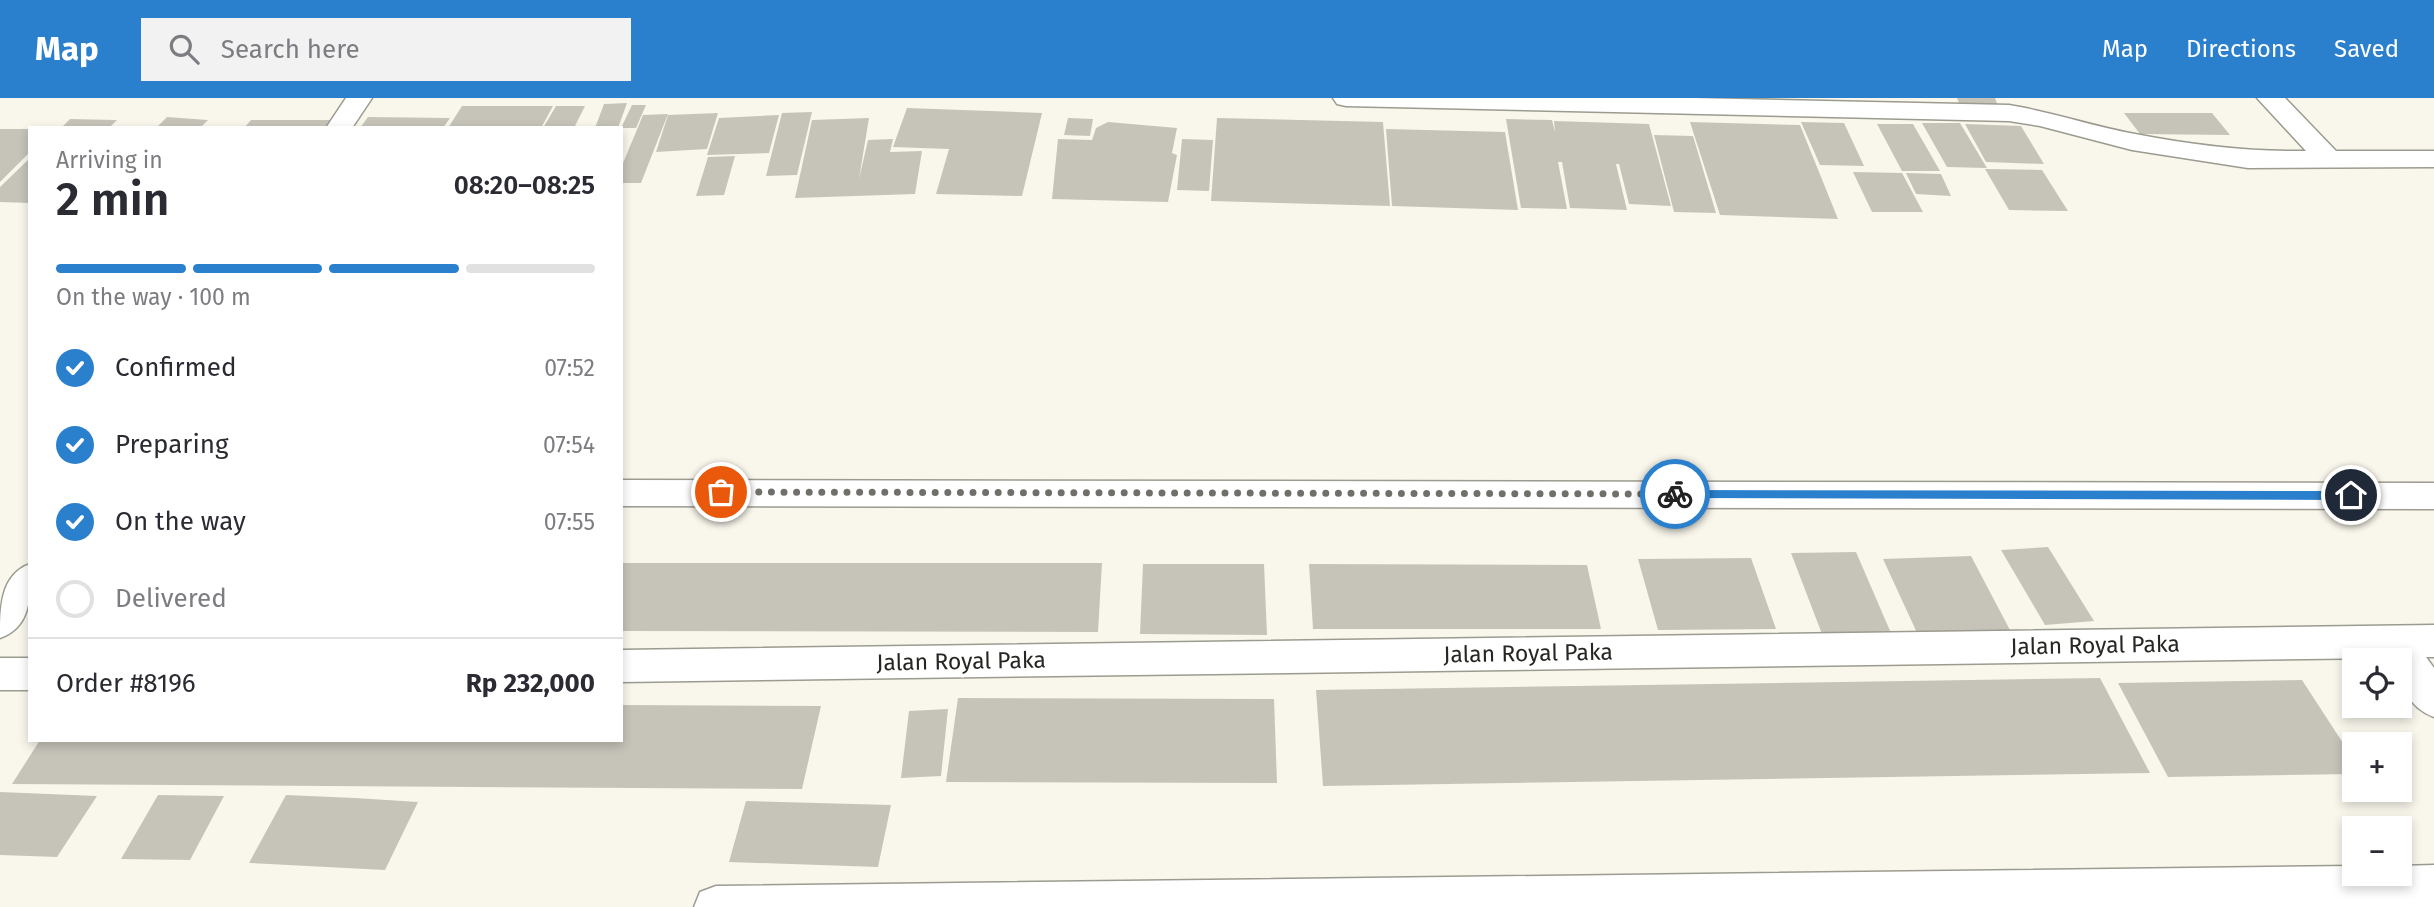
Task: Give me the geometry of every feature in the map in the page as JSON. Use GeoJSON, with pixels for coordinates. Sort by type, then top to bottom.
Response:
{"type":"FeatureCollection","features":[{"type":"Feature","properties":{"kind":"street"},"geometry":{"type":"LineString","coordinates":[[339,126],[359,98]]}},
{"type":"Feature","properties":{"kind":"street"},"geometry":{"type":"LineString","coordinates":[[1346,98],[2005,105],[2042,118],[2133,142],[2248,160],[2434,159]]}},
{"type":"Feature","properties":{"kind":"street"},"geometry":{"type":"LineString","coordinates":[[2270,98],[2329,160]]}},
{"type":"Feature","properties":{"kind":"street"},"geometry":{"type":"LineString","coordinates":[[623,493],[2434,496]]}},
{"type":"Feature","properties":{"kind":"street"},"geometry":{"type":"LineString","coordinates":[[0,622],[28,582]]}},
{"type":"Feature","properties":{"kind":"street"},"geometry":{"type":"LineString","coordinates":[[2393,641],[2434,700]]}},
{"type":"Feature","properties":{"kind":"street","name":"Jalan Royal Paka"},"geometry":{"type":"LineString","coordinates":[[623,666],[2434,641]]}},
{"type":"Feature","properties":{"kind":"street"},"geometry":{"type":"LineString","coordinates":[[0,674],[28,674]]}},
{"type":"Feature","properties":{"kind":"street"},"geometry":{"type":"LineString","coordinates":[[716,907],[2434,886]]}},
{"type":"Feature","properties":{"kind":"building"},"geometry":{"type":"Polygon","coordinates":[[[1957,98],[1995,98],[1998,106],[1959,103],[1957,98]]]}},
{"type":"Feature","properties":{"kind":"building"},"geometry":{"type":"Polygon","coordinates":[[[627,103],[619,126],[596,126],[604,104],[627,103]]]}},
{"type":"Feature","properties":{"kind":"building"},"geometry":{"type":"Polygon","coordinates":[[[632,105],[646,105],[636,128],[622,126],[632,105]]]}},
{"type":"Feature","properties":{"kind":"building"},"geometry":{"type":"Polygon","coordinates":[[[462,106],[553,106],[542,126],[449,126],[462,106]]]}},
{"type":"Feature","properties":{"kind":"building"},"geometry":{"type":"Polygon","coordinates":[[[556,106],[585,106],[575,126],[544,126],[556,106]]]}},
{"type":"Feature","properties":{"kind":"building"},"geometry":{"type":"Polygon","coordinates":[[[907,108],[1042,113],[1022,196],[936,194],[949,149],[893,147],[907,108]]]}},
{"type":"Feature","properties":{"kind":"building"},"geometry":{"type":"Polygon","coordinates":[[[812,112],[797,175],[766,176],[782,113],[812,112]]]}},
{"type":"Feature","properties":{"kind":"building"},"geometry":{"type":"Polygon","coordinates":[[[718,113],[707,149],[656,152],[668,115],[718,113]]]}},
{"type":"Feature","properties":{"kind":"building"},"geometry":{"type":"Polygon","coordinates":[[[2124,113],[2212,113],[2230,135],[2140,134],[2124,113]]]}},
{"type":"Feature","properties":{"kind":"building"},"geometry":{"type":"Polygon","coordinates":[[[668,114],[641,183],[623,183],[623,163],[643,115],[668,114]]]}},
{"type":"Feature","properties":{"kind":"building"},"geometry":{"type":"Polygon","coordinates":[[[779,115],[769,153],[707,155],[719,118],[779,115]]]}},
{"type":"Feature","properties":{"kind":"building"},"geometry":{"type":"Polygon","coordinates":[[[167,117],[208,120],[202,126],[158,126],[167,117]]]}},
{"type":"Feature","properties":{"kind":"building"},"geometry":{"type":"Polygon","coordinates":[[[368,117],[450,118],[444,126],[361,126],[368,117]]]}},
{"type":"Feature","properties":{"kind":"building"},"geometry":{"type":"Polygon","coordinates":[[[869,118],[859,179],[868,140],[893,139],[890,152],[922,151],[915,194],[795,198],[812,120],[869,118]]]}},
{"type":"Feature","properties":{"kind":"building"},"geometry":{"type":"Polygon","coordinates":[[[1068,118],[1093,119],[1090,136],[1064,135],[1068,118]]]}},
{"type":"Feature","properties":{"kind":"building"},"geometry":{"type":"Polygon","coordinates":[[[1217,118],[1383,122],[1390,206],[1211,201],[1217,118]]]}},
{"type":"Feature","properties":{"kind":"building"},"geometry":{"type":"Polygon","coordinates":[[[70,119],[117,120],[111,126],[63,126],[70,119]]]}},
{"type":"Feature","properties":{"kind":"building"},"geometry":{"type":"Polygon","coordinates":[[[1506,119],[1552,120],[1555,132],[1554,121],[1649,124],[1671,206],[1629,204],[1619,164],[1616,164],[1627,210],[1570,208],[1562,162],[1558,162],[1567,209],[1521,208],[1506,119]]]}},
{"type":"Feature","properties":{"kind":"building"},"geometry":{"type":"Polygon","coordinates":[[[251,120],[333,120],[328,126],[246,126],[251,120]]]}},
{"type":"Feature","properties":{"kind":"building"},"geometry":{"type":"Polygon","coordinates":[[[1108,122],[1177,128],[1172,153],[1177,155],[1168,202],[1052,199],[1058,139],[1092,140],[1096,128],[1108,122]]]}},
{"type":"Feature","properties":{"kind":"building"},"geometry":{"type":"Polygon","coordinates":[[[1690,122],[1800,125],[1838,219],[1720,215],[1690,122]]]}},
{"type":"Feature","properties":{"kind":"building"},"geometry":{"type":"Polygon","coordinates":[[[1801,122],[1844,123],[1864,166],[1820,165],[1801,122]]]}},
{"type":"Feature","properties":{"kind":"building"},"geometry":{"type":"Polygon","coordinates":[[[1922,123],[1960,123],[1987,168],[1947,167],[1922,123]]]}},
{"type":"Feature","properties":{"kind":"building"},"geometry":{"type":"Polygon","coordinates":[[[1877,124],[1913,124],[1940,171],[1902,171],[1877,124]]]}},
{"type":"Feature","properties":{"kind":"building"},"geometry":{"type":"Polygon","coordinates":[[[1965,124],[2021,126],[2044,164],[1986,162],[1965,124]]]}},
{"type":"Feature","properties":{"kind":"building"},"geometry":{"type":"Polygon","coordinates":[[[0,129],[28,129],[28,154],[0,182],[0,129]]]}},
{"type":"Feature","properties":{"kind":"building"},"geometry":{"type":"Polygon","coordinates":[[[1386,129],[1505,132],[1518,210],[1392,206],[1386,129]]]}},
{"type":"Feature","properties":{"kind":"building"},"geometry":{"type":"Polygon","coordinates":[[[1654,135],[1693,136],[1716,213],[1674,212],[1654,135]]]}},
{"type":"Feature","properties":{"kind":"building"},"geometry":{"type":"Polygon","coordinates":[[[1182,139],[1213,140],[1209,191],[1177,190],[1182,139]]]}},
{"type":"Feature","properties":{"kind":"building"},"geometry":{"type":"Polygon","coordinates":[[[735,156],[724,195],[696,196],[708,157],[735,156]]]}},
{"type":"Feature","properties":{"kind":"building"},"geometry":{"type":"Polygon","coordinates":[[[28,160],[28,203],[0,202],[0,187],[28,160]]]}},
{"type":"Feature","properties":{"kind":"building"},"geometry":{"type":"Polygon","coordinates":[[[1985,169],[2042,170],[2068,211],[2009,210],[1985,169]]]}},
{"type":"Feature","properties":{"kind":"building"},"geometry":{"type":"Polygon","coordinates":[[[1853,172],[1902,173],[1923,212],[1872,212],[1853,172]]]}},
{"type":"Feature","properties":{"kind":"building"},"geometry":{"type":"Polygon","coordinates":[[[1906,173],[1941,174],[1951,196],[1916,194],[1906,173]]]}},
{"type":"Feature","properties":{"kind":"building"},"geometry":{"type":"Polygon","coordinates":[[[2048,547],[2094,621],[2045,625],[2001,550],[2048,547]]]}},
{"type":"Feature","properties":{"kind":"building"},"geometry":{"type":"Polygon","coordinates":[[[1856,552],[1891,633],[1822,634],[1791,553],[1856,552]]]}},
{"type":"Feature","properties":{"kind":"building"},"geometry":{"type":"Polygon","coordinates":[[[1971,556],[2011,632],[1918,635],[1883,559],[1971,556]]]}},
{"type":"Feature","properties":{"kind":"building"},"geometry":{"type":"Polygon","coordinates":[[[1751,558],[1776,629],[1658,630],[1638,559],[1751,558]]]}},
{"type":"Feature","properties":{"kind":"building"},"geometry":{"type":"Polygon","coordinates":[[[623,563],[1102,563],[1098,632],[623,631],[623,563]]]}},
{"type":"Feature","properties":{"kind":"building"},"geometry":{"type":"Polygon","coordinates":[[[1143,564],[1264,564],[1267,635],[1140,634],[1143,564]]]}},
{"type":"Feature","properties":{"kind":"building"},"geometry":{"type":"Polygon","coordinates":[[[1309,564],[1587,565],[1601,629],[1313,629],[1309,564]]]}},
{"type":"Feature","properties":{"kind":"building"},"geometry":{"type":"Polygon","coordinates":[[[2100,678],[2150,773],[1323,786],[1316,690],[2100,678]]]}},
{"type":"Feature","properties":{"kind":"building"},"geometry":{"type":"Polygon","coordinates":[[[2302,680],[2342,742],[2342,774],[2168,777],[2118,683],[2302,680]]]}},
{"type":"Feature","properties":{"kind":"building"},"geometry":{"type":"Polygon","coordinates":[[[958,698],[1274,699],[1277,783],[946,782],[958,698]]]}},
{"type":"Feature","properties":{"kind":"building"},"geometry":{"type":"Polygon","coordinates":[[[623,705],[821,706],[802,789],[12,784],[39,742],[623,742],[623,705]]]}},
{"type":"Feature","properties":{"kind":"building"},"geometry":{"type":"Polygon","coordinates":[[[948,709],[941,776],[901,778],[909,711],[948,709]]]}},
{"type":"Feature","properties":{"kind":"building"},"geometry":{"type":"Polygon","coordinates":[[[0,792],[97,796],[57,857],[0,855],[0,792]]]}},
{"type":"Feature","properties":{"kind":"building"},"geometry":{"type":"Polygon","coordinates":[[[158,795],[224,796],[190,860],[121,859],[158,795]]]}},
{"type":"Feature","properties":{"kind":"building"},"geometry":{"type":"Polygon","coordinates":[[[286,795],[418,802],[385,870],[249,863],[286,795]]]}},
{"type":"Feature","properties":{"kind":"building"},"geometry":{"type":"Polygon","coordinates":[[[746,801],[891,805],[878,867],[729,862],[746,801]]]}},
{"type":"Feature","properties":{"kind":"way so far"},"geometry":{"type":"LineString","coordinates":[[721,492],[1675,494]]}},
{"type":"Feature","properties":{"kind":"route"},"geometry":{"type":"LineString","coordinates":[[1675,494],[2351,495]]}}]}
